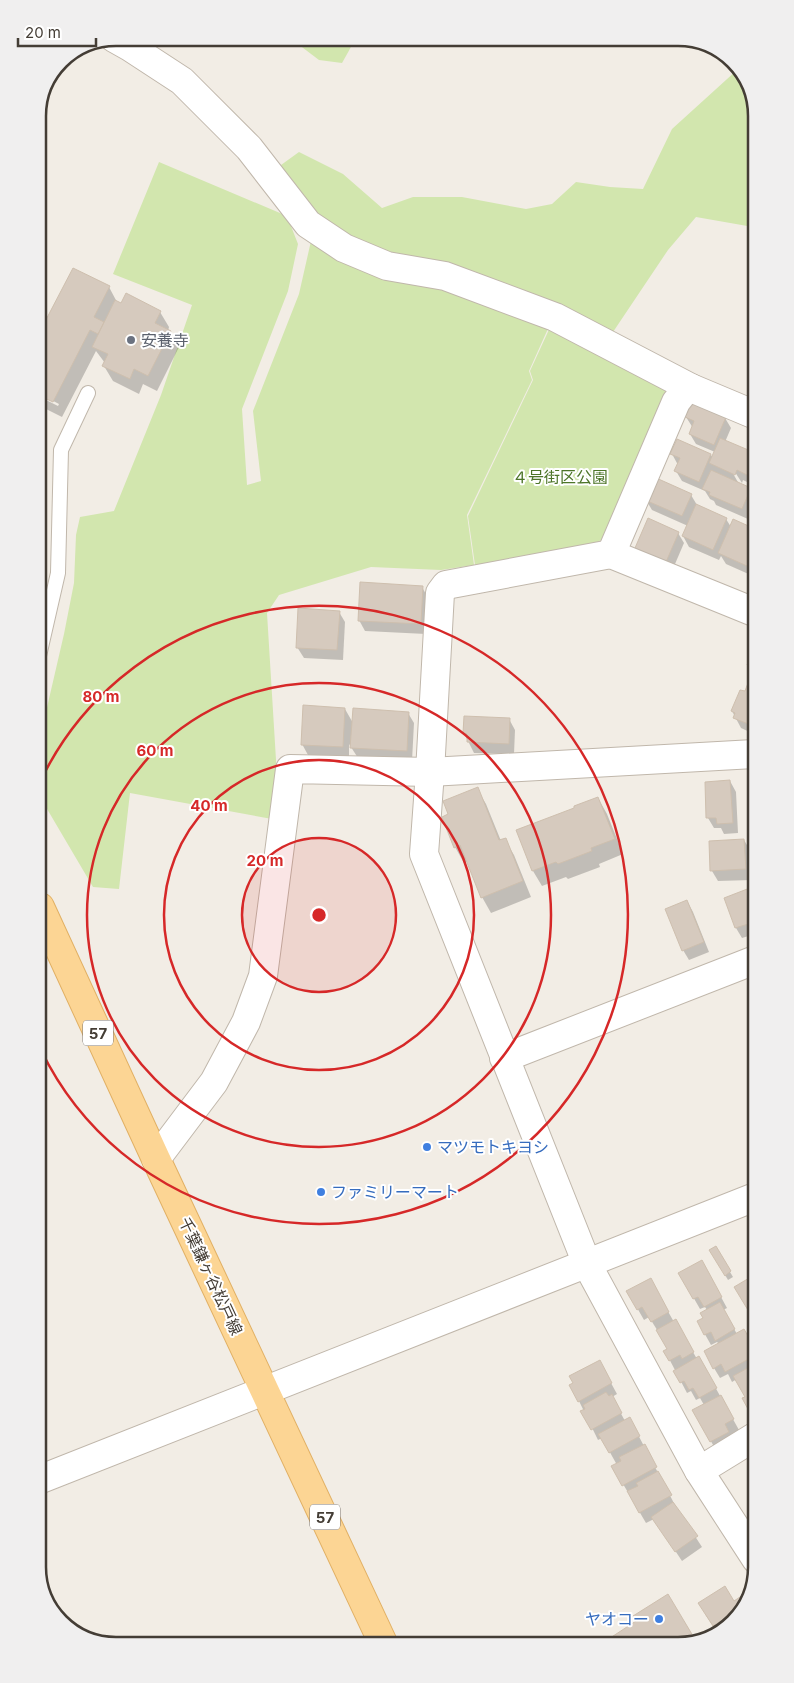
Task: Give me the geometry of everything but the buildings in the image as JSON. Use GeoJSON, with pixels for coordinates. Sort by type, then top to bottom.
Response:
{"type":"FeatureCollection","features":[{"type":"Feature","properties":{"kind":"main road","name":"千葉鎌ヶ谷松戸線"},"geometry":{"type":"LineString","coordinates":[[46,920],[380,1637]]}},
{"type":"Feature","properties":{"kind":"street"},"geometry":{"type":"LineString","coordinates":[[128,46],[182,81],[249,148],[308,224],[344,248],[387,266],[445,276],[555,317],[690,388],[748,412]]}},
{"type":"Feature","properties":{"kind":"street"},"geometry":{"type":"LineString","coordinates":[[611,554],[676,402],[690,388]]}},
{"type":"Feature","properties":{"kind":"street"},"geometry":{"type":"LineString","coordinates":[[748,610],[611,554],[446,585],[440,593],[424,854],[587,1264],[699,1471],[748,1547]]}},
{"type":"Feature","properties":{"kind":"street"},"geometry":{"type":"LineString","coordinates":[[156,1159],[214,1082],[246,1022],[263,976],[290,768],[430,772],[748,754]]}},
{"type":"Feature","properties":{"kind":"street"},"geometry":{"type":"LineString","coordinates":[[504,1058],[748,963]]}},
{"type":"Feature","properties":{"kind":"street"},"geometry":{"type":"LineString","coordinates":[[46,1477],[266,1391],[299,1376],[748,1201]]}},
{"type":"Feature","properties":{"kind":"street"},"geometry":{"type":"LineString","coordinates":[[699,1471],[748,1441]]}},
{"type":"Feature","properties":{"kind":"lane"},"geometry":{"type":"LineString","coordinates":[[46,625],[58,573],[61,450],[88,393]]}},
{"type":"Feature","properties":{"kind":"green space"},"geometry":{"type":"Polygon","coordinates":[[[301,46],[352,46],[342,63],[319,60],[301,46]]]}},
{"type":"Feature","properties":{"kind":"green space"},"geometry":{"type":"Polygon","coordinates":[[[733,74],[741,85],[748,116],[748,226],[696,217],[668,250],[611,335],[389,260],[315,223],[287,185],[281,165],[299,152],[343,174],[382,208],[413,197],[462,197],[526,209],[552,204],[576,182],[643,189],[672,129],[733,74]]]}},
{"type":"Feature","properties":{"kind":"green space"},"geometry":{"type":"Polygon","coordinates":[[[159,162],[287,216],[298,244],[288,291],[242,409],[247,485],[261,481],[253,411],[299,294],[311,241],[551,322],[529,371],[532,380],[467,515],[474,565],[441,570],[371,567],[279,595],[267,613],[277,776],[272,819],[130,793],[119,889],[93,887],[46,807],[46,712],[74,583],[76,535],[80,517],[114,511],[161,395],[192,305],[113,274],[159,162]]]}},
{"type":"Feature","properties":{"kind":"green space","name":"４号街区公園"},"geometry":{"type":"Polygon","coordinates":[[[552,323],[672,383],[606,536],[598,542],[475,565],[468,516],[533,380],[530,371],[552,323]]]}},
{"type":"Feature","properties":{"kind":"place","name":"安養寺"},"geometry":{"type":"Point","coordinates":[131,340]}},
{"type":"Feature","properties":{"kind":"place","name":"マツモトキヨシ"},"geometry":{"type":"Point","coordinates":[427,1147]}},
{"type":"Feature","properties":{"kind":"place","name":"ファミリーマート"},"geometry":{"type":"Point","coordinates":[321,1192]}},
{"type":"Feature","properties":{"kind":"place","name":"ヤオコー"},"geometry":{"type":"Point","coordinates":[659,1619]}}]}
